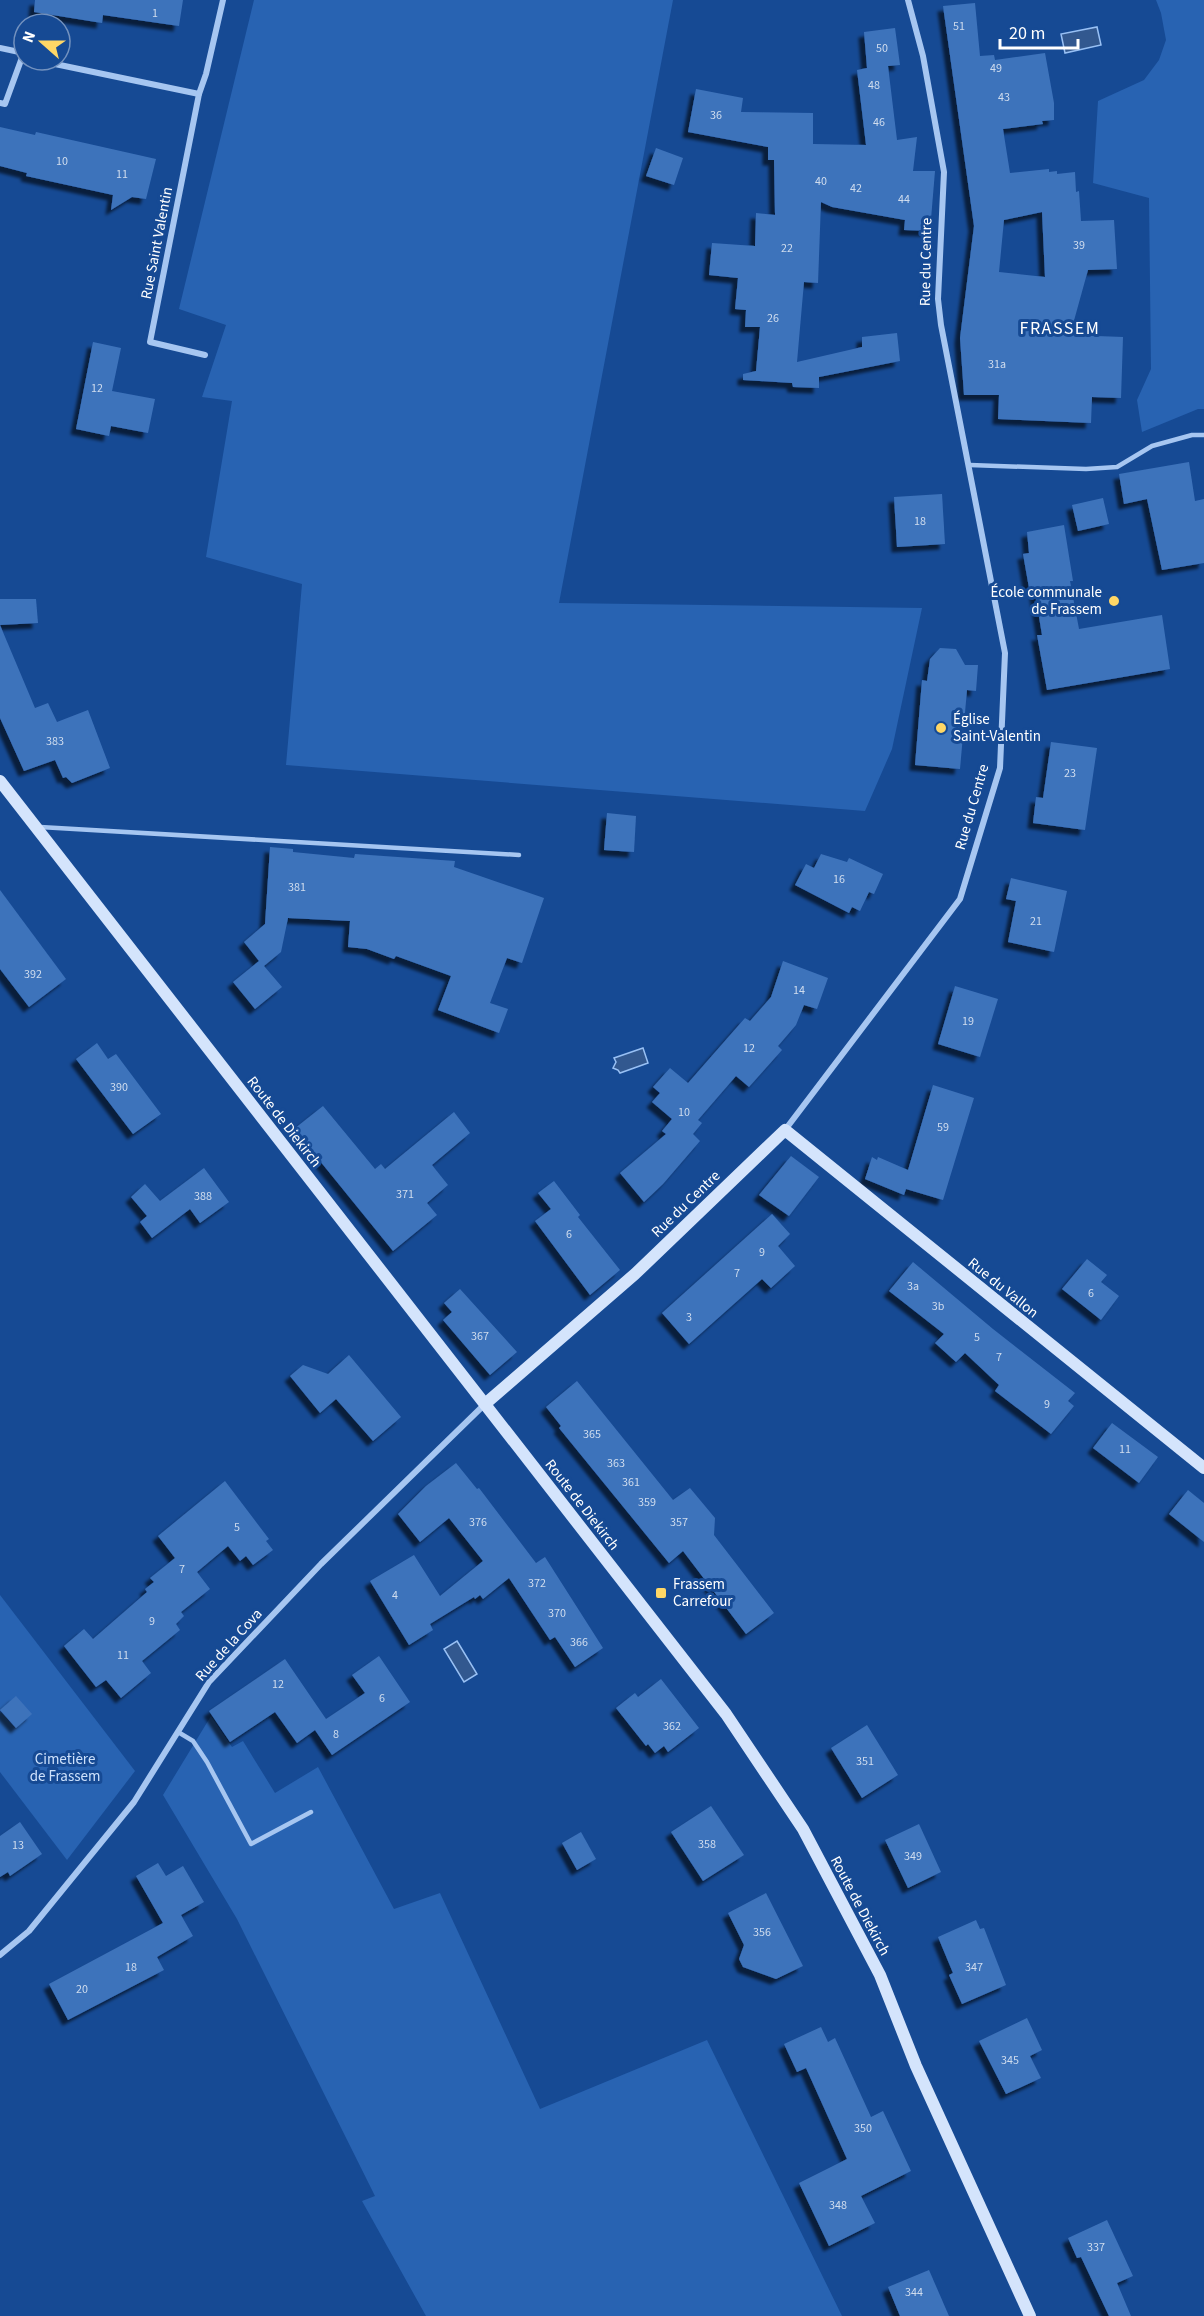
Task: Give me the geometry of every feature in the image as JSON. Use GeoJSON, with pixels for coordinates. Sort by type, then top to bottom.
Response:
{"type":"FeatureCollection","features":[{"type":"Feature","properties":{"kind":"main road","name":"Route de Diekirch"},"geometry":{"type":"LineString","coordinates":[[0,782],[726,1714],[803,1829],[880,1975],[916,2066],[1030,2316]]}},
{"type":"Feature","properties":{"kind":"main road","name":"Rue du Centre"},"geometry":{"type":"LineString","coordinates":[[485,1404],[635,1274],[784,1130]]}},
{"type":"Feature","properties":{"kind":"main road","name":"Rue du Vallon"},"geometry":{"type":"LineString","coordinates":[[784,1130],[1204,1468]]}},
{"type":"Feature","properties":{"kind":"street","name":"Rue Saint Valentin"},"geometry":{"type":"LineString","coordinates":[[205,355],[150,342],[199,94],[206,74],[222,0]]}},
{"type":"Feature","properties":{"kind":"street","name":"Rue du Centre"},"geometry":{"type":"LineString","coordinates":[[784,1130],[960,899],[1000,768],[1005,653],[941,325],[938,299],[944,172],[923,56],[908,0]]}},
{"type":"Feature","properties":{"kind":"street"},"geometry":{"type":"LineString","coordinates":[[72,68],[199,94]]}},
{"type":"Feature","properties":{"kind":"street"},"geometry":{"type":"LineString","coordinates":[[0,103],[5,104],[17,72]]}},
{"type":"Feature","properties":{"kind":"street","name":"Rue de la Cova"},"geometry":{"type":"LineString","coordinates":[[0,1955],[29,1930],[134,1802],[209,1682],[321,1564],[485,1404]]}},
{"type":"Feature","properties":{"kind":"lane"},"geometry":{"type":"LineString","coordinates":[[970,465],[1086,469],[1117,466],[1152,446],[1191,435],[1204,435]]}},
{"type":"Feature","properties":{"kind":"lane"},"geometry":{"type":"LineString","coordinates":[[35,827],[519,855]]}},
{"type":"Feature","properties":{"kind":"lane"},"geometry":{"type":"LineString","coordinates":[[178,1732],[193,1741],[207,1762],[251,1844],[311,1812]]}},
{"type":"Feature","properties":{"kind":"green space"},"geometry":{"type":"Polygon","coordinates":[[[254,0],[673,0],[559,603],[922,608],[892,749],[865,811],[286,765],[302,584],[206,557],[232,401],[202,397],[226,325],[179,309],[254,0]]]}},
{"type":"Feature","properties":{"kind":"green space"},"geometry":{"type":"Polygon","coordinates":[[[1156,0],[1204,0],[1204,409],[1198,409],[1142,432],[1137,400],[1151,369],[1149,198],[1093,183],[1098,101],[1144,80],[1159,60],[1166,40],[1156,0]]]}},
{"type":"Feature","properties":{"kind":"green space","name":"Cimetière de Frassem"},"geometry":{"type":"Polygon","coordinates":[[[0,1595],[135,1771],[67,1860],[0,1772],[0,1595]]]}},
{"type":"Feature","properties":{"kind":"green space"},"geometry":{"type":"Polygon","coordinates":[[[211,1716],[232,1747],[243,1741],[275,1793],[318,1767],[394,1909],[440,1893],[540,2109],[707,2040],[842,2316],[426,2316],[362,2201],[375,2196],[237,1919],[163,1795],[211,1716]]]}},
{"type":"Feature","properties":{"kind":"shaded area"},"geometry":{"type":"Polygon","coordinates":[[[1097,27],[1101,45],[1065,53],[1061,34],[1097,27]]]}},
{"type":"Feature","properties":{"kind":"shaded area"},"geometry":{"type":"Polygon","coordinates":[[[643,1048],[648,1063],[620,1073],[613,1068],[616,1062],[614,1058],[643,1048]]]}},
{"type":"Feature","properties":{"kind":"shaded area"},"geometry":{"type":"Polygon","coordinates":[[[457,1641],[477,1674],[464,1682],[444,1649],[457,1641]]]}},
{"type":"Feature","properties":{"kind":"building"},"geometry":{"type":"Polygon","coordinates":[[[35,0],[183,0],[179,26],[103,15],[102,23],[72,18],[72,12],[34,12],[35,0]]]}},
{"type":"Feature","properties":{"kind":"building"},"geometry":{"type":"Polygon","coordinates":[[[975,3],[980,56],[994,55],[995,60],[1045,53],[1054,103],[1054,120],[1042,121],[1043,124],[1003,129],[1010,173],[1049,169],[1049,172],[1057,171],[1057,174],[1075,172],[1081,221],[1114,220],[1117,269],[1088,270],[1070,335],[1123,337],[1121,398],[1092,397],[1091,423],[998,419],[999,395],[964,395],[960,338],[974,226],[943,6],[975,3]],[[1042,212],[1004,220],[999,272],[1045,277],[1042,212]]]}},
{"type":"Feature","properties":{"kind":"building"},"geometry":{"type":"Polygon","coordinates":[[[895,28],[900,65],[888,66],[897,140],[917,137],[913,171],[935,171],[930,231],[904,230],[905,220],[832,207],[821,202],[818,283],[804,282],[797,362],[862,347],[862,337],[897,333],[900,361],[819,377],[819,388],[793,387],[792,383],[743,380],[743,374],[756,371],[760,327],[745,327],[746,310],[735,309],[738,278],[709,275],[712,243],[755,246],[756,213],[775,215],[774,160],[768,160],[768,147],[688,132],[696,89],[743,98],[741,112],[813,113],[813,144],[866,145],[857,70],[867,68],[864,32],[895,28]]]}},
{"type":"Feature","properties":{"kind":"building"},"geometry":{"type":"Polygon","coordinates":[[[0,127],[35,135],[36,132],[156,159],[146,199],[132,197],[111,210],[113,195],[26,176],[27,173],[0,166],[0,127]]]}},
{"type":"Feature","properties":{"kind":"building"},"geometry":{"type":"Polygon","coordinates":[[[656,148],[683,158],[674,185],[646,176],[656,148]]]}},
{"type":"Feature","properties":{"kind":"building"},"geometry":{"type":"Polygon","coordinates":[[[93,342],[121,348],[112,391],[155,399],[148,433],[111,426],[109,436],[76,429],[93,342]]]}},
{"type":"Feature","properties":{"kind":"building"},"geometry":{"type":"Polygon","coordinates":[[[1189,462],[1195,501],[1204,499],[1204,563],[1162,570],[1147,499],[1124,504],[1119,474],[1189,462]]]}},
{"type":"Feature","properties":{"kind":"building"},"geometry":{"type":"Polygon","coordinates":[[[942,494],[945,544],[897,547],[894,497],[942,494]]]}},
{"type":"Feature","properties":{"kind":"building"},"geometry":{"type":"Polygon","coordinates":[[[1103,498],[1109,524],[1078,531],[1072,505],[1103,498]]]}},
{"type":"Feature","properties":{"kind":"building"},"geometry":{"type":"Polygon","coordinates":[[[1064,525],[1073,581],[1070,581],[1079,629],[1162,615],[1170,669],[1047,690],[1037,635],[1042,635],[1034,587],[1029,588],[1023,554],[1029,553],[1027,532],[1064,525]]]}},
{"type":"Feature","properties":{"kind":"building"},"geometry":{"type":"Polygon","coordinates":[[[0,599],[36,599],[38,623],[0,625],[0,599]]]}},
{"type":"Feature","properties":{"kind":"building"},"geometry":{"type":"Polygon","coordinates":[[[0,625],[35,708],[48,703],[57,722],[88,710],[110,768],[72,783],[66,777],[63,778],[55,760],[24,771],[0,718],[0,625]]]}},
{"type":"Feature","properties":{"kind":"building","name":"Église Saint-Valentin"},"geometry":{"type":"Polygon","coordinates":[[[940,648],[956,649],[965,665],[978,665],[976,691],[967,690],[960,769],[915,765],[922,680],[927,681],[930,659],[940,648]]]}},
{"type":"Feature","properties":{"kind":"building"},"geometry":{"type":"Polygon","coordinates":[[[1051,742],[1097,748],[1085,830],[1033,823],[1036,797],[1043,798],[1051,742]]]}},
{"type":"Feature","properties":{"kind":"building"},"geometry":{"type":"Polygon","coordinates":[[[607,813],[636,816],[634,852],[604,850],[607,813]]]}},
{"type":"Feature","properties":{"kind":"building"},"geometry":{"type":"Polygon","coordinates":[[[270,847],[293,849],[293,852],[354,858],[355,854],[455,861],[454,867],[544,898],[522,963],[507,958],[490,1003],[508,1009],[499,1033],[438,1010],[451,976],[396,956],[394,959],[367,949],[348,947],[350,921],[288,918],[281,952],[264,966],[282,987],[255,1009],[233,982],[259,961],[244,942],[265,924],[270,847]]]}},
{"type":"Feature","properties":{"kind":"building"},"geometry":{"type":"Polygon","coordinates":[[[821,854],[847,862],[849,858],[883,874],[874,894],[869,892],[860,911],[852,907],[849,913],[795,885],[806,864],[814,868],[821,854]]]}},
{"type":"Feature","properties":{"kind":"building"},"geometry":{"type":"Polygon","coordinates":[[[1011,878],[1067,891],[1054,952],[1008,942],[1016,901],[1006,899],[1011,878]]]}},
{"type":"Feature","properties":{"kind":"building"},"geometry":{"type":"Polygon","coordinates":[[[0,890],[66,979],[29,1007],[0,969],[0,890]]]}},
{"type":"Feature","properties":{"kind":"building"},"geometry":{"type":"Polygon","coordinates":[[[783,961],[828,978],[817,1009],[804,1005],[796,1025],[778,1046],[782,1050],[749,1087],[736,1076],[698,1120],[702,1123],[693,1134],[700,1141],[663,1184],[644,1202],[620,1173],[666,1134],[662,1131],[672,1119],[652,1102],[660,1093],[653,1087],[670,1068],[688,1083],[745,1018],[750,1021],[771,997],[783,961]]]}},
{"type":"Feature","properties":{"kind":"building"},"geometry":{"type":"Polygon","coordinates":[[[955,986],[998,999],[980,1057],[938,1044],[955,986]]]}},
{"type":"Feature","properties":{"kind":"building"},"geometry":{"type":"Polygon","coordinates":[[[97,1043],[108,1059],[116,1054],[161,1114],[133,1134],[76,1059],[97,1043]]]}},
{"type":"Feature","properties":{"kind":"building"},"geometry":{"type":"Polygon","coordinates":[[[933,1085],[974,1098],[943,1200],[906,1189],[904,1195],[865,1179],[872,1157],[877,1160],[878,1157],[908,1170],[933,1085]]]}},
{"type":"Feature","properties":{"kind":"building"},"geometry":{"type":"Polygon","coordinates":[[[323,1106],[375,1169],[381,1164],[385,1169],[454,1112],[470,1133],[432,1165],[448,1185],[427,1203],[437,1215],[393,1251],[294,1129],[323,1106]]]}},
{"type":"Feature","properties":{"kind":"building"},"geometry":{"type":"Polygon","coordinates":[[[791,1156],[819,1177],[789,1216],[759,1195],[791,1156]]]}},
{"type":"Feature","properties":{"kind":"building"},"geometry":{"type":"Polygon","coordinates":[[[204,1168],[229,1202],[200,1223],[190,1209],[152,1238],[140,1222],[147,1216],[131,1197],[145,1184],[160,1201],[204,1168]]]}},
{"type":"Feature","properties":{"kind":"building"},"geometry":{"type":"Polygon","coordinates":[[[554,1181],[580,1215],[578,1217],[620,1270],[590,1295],[535,1221],[551,1209],[538,1193],[554,1181]]]}},
{"type":"Feature","properties":{"kind":"building"},"geometry":{"type":"Polygon","coordinates":[[[772,1214],[790,1234],[778,1246],[795,1266],[771,1288],[762,1279],[689,1344],[662,1313],[772,1214]]]}},
{"type":"Feature","properties":{"kind":"building"},"geometry":{"type":"Polygon","coordinates":[[[1087,1259],[1107,1275],[1101,1282],[1119,1296],[1101,1320],[1062,1289],[1087,1259]]]}},
{"type":"Feature","properties":{"kind":"building"},"geometry":{"type":"Polygon","coordinates":[[[913,1262],[1075,1393],[1068,1401],[1074,1406],[1051,1434],[995,1391],[999,1385],[965,1353],[956,1362],[935,1343],[944,1334],[889,1291],[913,1262]]]}},
{"type":"Feature","properties":{"kind":"building"},"geometry":{"type":"Polygon","coordinates":[[[460,1289],[517,1352],[490,1375],[443,1320],[452,1312],[444,1303],[460,1289]]]}},
{"type":"Feature","properties":{"kind":"building"},"geometry":{"type":"Polygon","coordinates":[[[349,1355],[401,1417],[373,1441],[336,1399],[320,1413],[290,1376],[303,1365],[328,1374],[349,1355]]]}},
{"type":"Feature","properties":{"kind":"building"},"geometry":{"type":"Polygon","coordinates":[[[577,1381],[673,1500],[690,1488],[715,1518],[714,1535],[774,1613],[746,1634],[683,1551],[669,1563],[559,1428],[561,1426],[546,1407],[577,1381]]]}},
{"type":"Feature","properties":{"kind":"building"},"geometry":{"type":"Polygon","coordinates":[[[1112,1423],[1158,1457],[1139,1483],[1093,1448],[1112,1423]]]}},
{"type":"Feature","properties":{"kind":"building"},"geometry":{"type":"Polygon","coordinates":[[[456,1463],[477,1489],[479,1488],[536,1563],[545,1557],[603,1648],[575,1667],[555,1637],[550,1640],[509,1578],[483,1599],[480,1595],[475,1599],[474,1597],[430,1624],[433,1630],[409,1645],[370,1581],[414,1555],[440,1596],[483,1561],[449,1518],[420,1542],[398,1514],[426,1486],[456,1463]]]}},
{"type":"Feature","properties":{"kind":"building"},"geometry":{"type":"Polygon","coordinates":[[[225,1481],[269,1539],[266,1541],[273,1550],[253,1565],[246,1556],[240,1561],[228,1546],[197,1572],[210,1589],[181,1612],[184,1616],[176,1624],[180,1630],[142,1661],[151,1673],[121,1698],[106,1680],[96,1687],[64,1646],[84,1629],[93,1639],[147,1592],[145,1589],[154,1582],[150,1578],[175,1558],[158,1536],[225,1481]]]}},
{"type":"Feature","properties":{"kind":"building"},"geometry":{"type":"Polygon","coordinates":[[[1188,1490],[1204,1503],[1204,1542],[1169,1514],[1188,1490]]]}},
{"type":"Feature","properties":{"kind":"building"},"geometry":{"type":"Polygon","coordinates":[[[379,1656],[410,1702],[332,1755],[315,1730],[297,1743],[275,1712],[230,1742],[209,1711],[285,1659],[326,1719],[365,1693],[352,1675],[379,1656]]]}},
{"type":"Feature","properties":{"kind":"building"},"geometry":{"type":"Polygon","coordinates":[[[661,1679],[699,1728],[668,1752],[664,1746],[655,1753],[648,1744],[646,1746],[616,1708],[635,1693],[638,1697],[661,1679]]]}},
{"type":"Feature","properties":{"kind":"building"},"geometry":{"type":"Polygon","coordinates":[[[16,1696],[32,1714],[16,1728],[0,1710],[16,1696]]]}},
{"type":"Feature","properties":{"kind":"building"},"geometry":{"type":"Polygon","coordinates":[[[867,1725],[898,1775],[862,1798],[831,1748],[867,1725]]]}},
{"type":"Feature","properties":{"kind":"building"},"geometry":{"type":"Polygon","coordinates":[[[711,1806],[744,1855],[703,1881],[671,1832],[711,1806]]]}},
{"type":"Feature","properties":{"kind":"building"},"geometry":{"type":"Polygon","coordinates":[[[20,1822],[42,1854],[10,1876],[8,1872],[0,1877],[0,1836],[20,1822]]]}},
{"type":"Feature","properties":{"kind":"building"},"geometry":{"type":"Polygon","coordinates":[[[919,1824],[941,1872],[908,1888],[885,1840],[919,1824]]]}},
{"type":"Feature","properties":{"kind":"building"},"geometry":{"type":"Polygon","coordinates":[[[581,1832],[596,1859],[577,1870],[562,1843],[581,1832]]]}},
{"type":"Feature","properties":{"kind":"building"},"geometry":{"type":"Polygon","coordinates":[[[158,1863],[166,1876],[183,1866],[204,1902],[181,1915],[193,1936],[157,1957],[164,1970],[68,2020],[49,1984],[163,1923],[136,1876],[158,1863]]]}},
{"type":"Feature","properties":{"kind":"building"},"geometry":{"type":"Polygon","coordinates":[[[766,1893],[803,1966],[776,1979],[743,1967],[739,1959],[744,1945],[728,1913],[766,1893]]]}},
{"type":"Feature","properties":{"kind":"building"},"geometry":{"type":"Polygon","coordinates":[[[976,1920],[980,1929],[984,1928],[1006,1985],[962,2004],[949,1975],[953,1973],[938,1937],[976,1920]]]}},
{"type":"Feature","properties":{"kind":"building"},"geometry":{"type":"Polygon","coordinates":[[[1027,2018],[1042,2050],[1030,2056],[1041,2078],[1006,2094],[979,2041],[1027,2018]]]}},
{"type":"Feature","properties":{"kind":"building"},"geometry":{"type":"Polygon","coordinates":[[[821,2027],[828,2042],[835,2038],[871,2117],[883,2111],[911,2171],[861,2196],[875,2223],[829,2246],[799,2183],[847,2159],[806,2068],[797,2072],[784,2044],[821,2027]]]}},
{"type":"Feature","properties":{"kind":"building"},"geometry":{"type":"Polygon","coordinates":[[[1107,2220],[1133,2276],[1117,2283],[1131,2316],[1109,2316],[1081,2257],[1077,2258],[1068,2238],[1107,2220]]]}},
{"type":"Feature","properties":{"kind":"building"},"geometry":{"type":"Polygon","coordinates":[[[929,2270],[949,2316],[900,2316],[888,2287],[929,2270]]]}},
{"type":"Feature","properties":{"kind":"place","name":"École communale de Frassem"},"geometry":{"type":"Point","coordinates":[1114,601]}},
{"type":"Feature","properties":{"kind":"place","name":"Église Saint-Valentin"},"geometry":{"type":"Point","coordinates":[941,728]}},
{"type":"Feature","properties":{"kind":"place","name":"Frassem Carrefour"},"geometry":{"type":"Point","coordinates":[661,1593]}},
{"type":"Feature","properties":{"kind":"district","name":"FRASSEM"},"geometry":{"type":"Point","coordinates":[1060,328]}}]}
